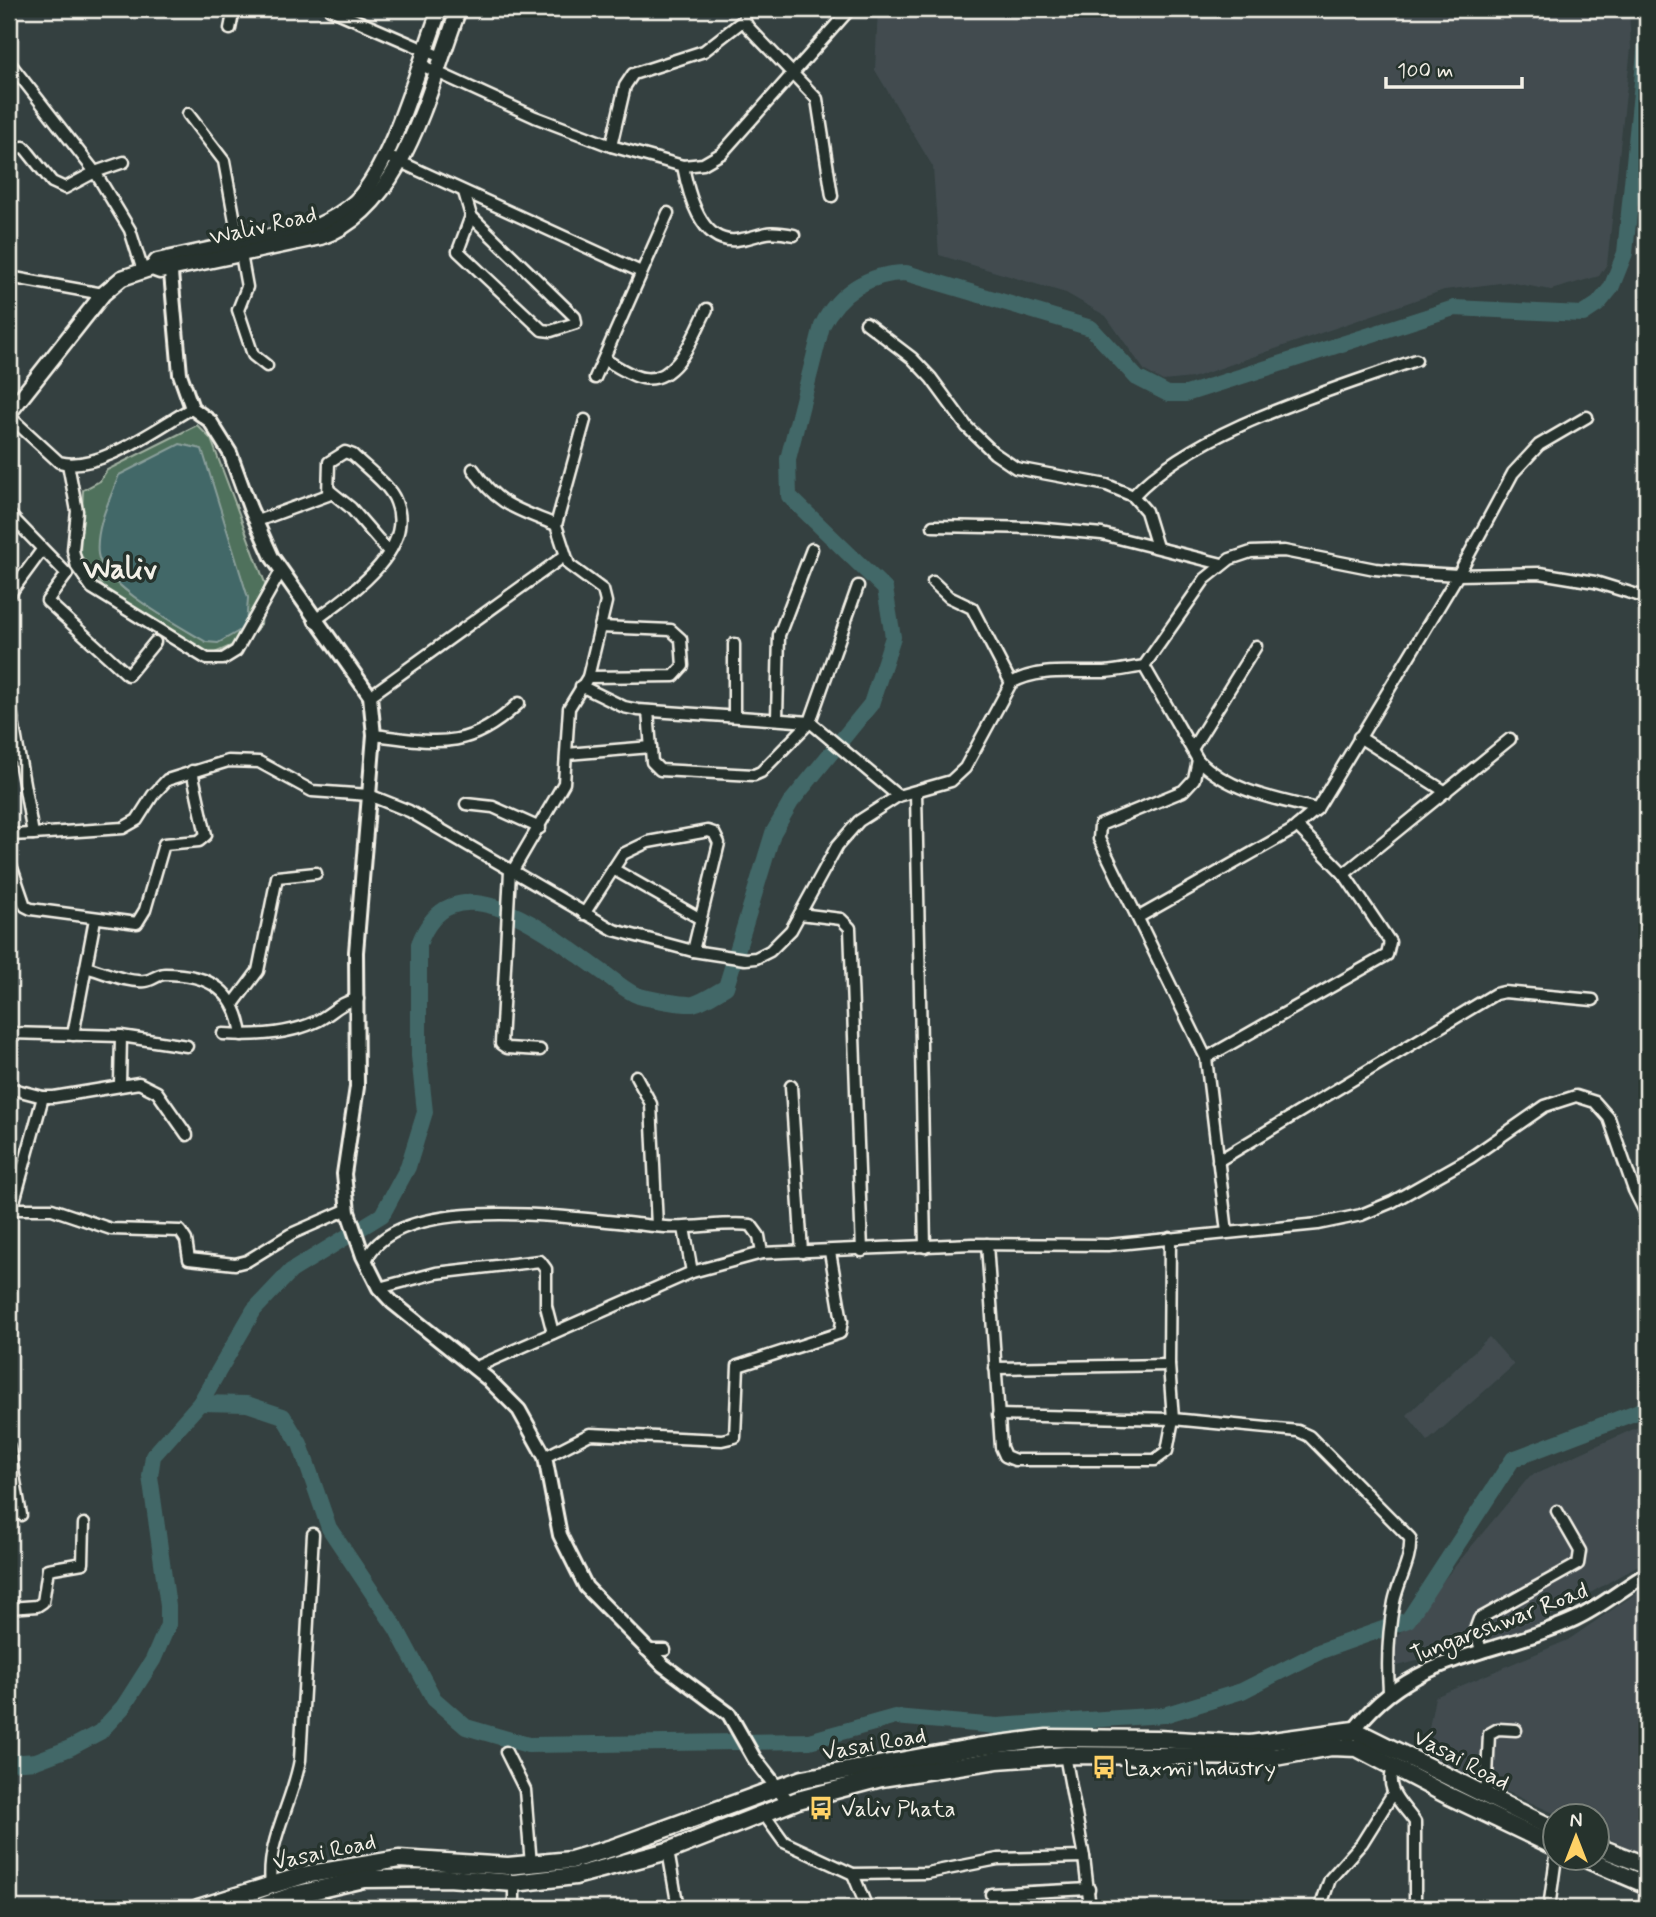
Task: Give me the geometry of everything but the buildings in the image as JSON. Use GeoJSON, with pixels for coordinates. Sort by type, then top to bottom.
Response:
{"type":"FeatureCollection","features":[{"type":"Feature","properties":{"kind":"main road","name":"Waliv Road"},"geometry":{"type":"LineString","coordinates":[[239,250],[315,227],[339,215],[369,187],[386,155],[440,9]]}},
{"type":"Feature","properties":{"kind":"main road","name":"Waliv Road"},"geometry":{"type":"LineString","coordinates":[[9,414],[103,294],[122,278],[148,270],[156,261],[170,263],[337,231],[363,212],[386,189],[401,162],[459,9]]}},
{"type":"Feature","properties":{"kind":"main road","name":"Vasai Road"},"geometry":{"type":"LineString","coordinates":[[198,1908],[304,1875],[399,1859],[474,1865],[531,1865],[571,1860],[612,1848],[802,1779],[1047,1738],[1250,1744],[1354,1730],[1440,1771],[1486,1798],[1540,1822]]}},
{"type":"Feature","properties":{"kind":"main road","name":"Vasai Road"},"geometry":{"type":"LineString","coordinates":[[257,1908],[296,1902],[348,1881],[389,1877],[514,1883],[575,1877],[668,1851],[789,1803],[881,1778],[997,1760],[1065,1755],[1275,1757],[1343,1746],[1357,1748],[1394,1765],[1447,1796],[1540,1839]]}},
{"type":"Feature","properties":{"kind":"main road"},"geometry":{"type":"LineString","coordinates":[[1610,1851],[1647,1866]]}},
{"type":"Feature","properties":{"kind":"main road"},"geometry":{"type":"LineString","coordinates":[[1610,1869],[1647,1885]]}},
{"type":"Feature","properties":{"kind":"street"},"geometry":{"type":"LineString","coordinates":[[230,29],[234,9]]}},
{"type":"Feature","properties":{"kind":"street"},"geometry":{"type":"LineString","coordinates":[[330,9],[421,58],[438,63],[535,117],[611,146],[682,166],[703,164],[722,153],[850,9]]}},
{"type":"Feature","properties":{"kind":"street"},"geometry":{"type":"LineString","coordinates":[[611,146],[625,86],[633,74],[704,51],[744,20],[746,9]]}},
{"type":"Feature","properties":{"kind":"street"},"geometry":{"type":"LineString","coordinates":[[744,20],[817,99],[832,196]]}},
{"type":"Feature","properties":{"kind":"street"},"geometry":{"type":"LineString","coordinates":[[9,62],[95,172],[130,230],[148,270]]}},
{"type":"Feature","properties":{"kind":"street"},"geometry":{"type":"LineString","coordinates":[[188,114],[225,162],[247,287],[238,310],[253,355],[267,366]]}},
{"type":"Feature","properties":{"kind":"street"},"geometry":{"type":"LineString","coordinates":[[9,148],[18,146],[31,153],[57,187],[71,187],[95,172],[124,162]]}},
{"type":"Feature","properties":{"kind":"street"},"geometry":{"type":"LineString","coordinates":[[386,155],[641,272]]}},
{"type":"Feature","properties":{"kind":"street"},"geometry":{"type":"LineString","coordinates":[[682,166],[695,208],[704,224],[723,239],[733,240],[771,230],[794,235]]}},
{"type":"Feature","properties":{"kind":"street"},"geometry":{"type":"LineString","coordinates":[[464,192],[471,216],[528,269],[575,317],[576,323],[551,331],[542,330],[458,251],[471,216]]}},
{"type":"Feature","properties":{"kind":"street"},"geometry":{"type":"LineString","coordinates":[[594,377],[668,213]]}},
{"type":"Feature","properties":{"kind":"street"},"geometry":{"type":"LineString","coordinates":[[170,263],[180,374],[192,408],[210,421],[230,453],[250,508],[281,571],[314,621],[370,696],[374,735],[356,952],[357,1087],[344,1174],[348,1210],[365,1258],[379,1288],[392,1302],[474,1368],[519,1410],[545,1457],[560,1535],[574,1567],[603,1608],[646,1650],[681,1681],[729,1714],[754,1758],[781,1788],[789,1803]]}},
{"type":"Feature","properties":{"kind":"street"},"geometry":{"type":"LineString","coordinates":[[9,278],[103,294]]}},
{"type":"Feature","properties":{"kind":"street"},"geometry":{"type":"LineString","coordinates":[[604,359],[642,378],[656,378],[678,363],[707,309]]}},
{"type":"Feature","properties":{"kind":"street"},"geometry":{"type":"LineString","coordinates":[[866,323],[912,358],[931,377],[967,427],[994,453],[1016,468],[1107,485],[1133,496],[1146,510],[1157,547]]}},
{"type":"Feature","properties":{"kind":"street"},"geometry":{"type":"LineString","coordinates":[[1133,496],[1162,468],[1202,444],[1318,395],[1416,360]]}},
{"type":"Feature","properties":{"kind":"street"},"geometry":{"type":"LineString","coordinates":[[9,414],[59,462],[68,464],[104,457],[192,408]]}},
{"type":"Feature","properties":{"kind":"street"},"geometry":{"type":"LineString","coordinates":[[1139,917],[1297,827],[1317,809],[1458,576],[1513,473],[1539,445],[1587,416]]}},
{"type":"Feature","properties":{"kind":"street"},"geometry":{"type":"LineString","coordinates":[[540,1050],[507,1048],[501,1044],[511,872],[540,828],[564,783],[569,708],[585,682],[606,594],[579,575],[563,557],[556,525],[585,420]]}},
{"type":"Feature","properties":{"kind":"street"},"geometry":{"type":"LineString","coordinates":[[314,621],[371,574],[389,552],[401,531],[396,500],[353,455],[339,454],[328,462],[330,491],[352,508],[389,552]]}},
{"type":"Feature","properties":{"kind":"street"},"geometry":{"type":"LineString","coordinates":[[68,464],[77,511],[73,550],[77,567],[92,588],[207,659],[223,659],[236,651],[281,571]]}},
{"type":"Feature","properties":{"kind":"street"},"geometry":{"type":"LineString","coordinates":[[473,469],[488,491],[502,503],[517,512],[556,525]]}},
{"type":"Feature","properties":{"kind":"street"},"geometry":{"type":"LineString","coordinates":[[257,521],[316,501],[330,491]]}},
{"type":"Feature","properties":{"kind":"street"},"geometry":{"type":"LineString","coordinates":[[9,514],[42,550],[68,573],[47,601],[128,675],[155,642]]}},
{"type":"Feature","properties":{"kind":"street"},"geometry":{"type":"LineString","coordinates":[[933,526],[1073,531],[1157,547],[1222,565]]}},
{"type":"Feature","properties":{"kind":"street"},"geometry":{"type":"LineString","coordinates":[[777,718],[779,635],[812,549]]}},
{"type":"Feature","properties":{"kind":"street"},"geometry":{"type":"LineString","coordinates":[[9,595],[42,550]]}},
{"type":"Feature","properties":{"kind":"street"},"geometry":{"type":"LineString","coordinates":[[9,835],[123,828],[137,820],[159,786],[192,771],[228,761],[249,760],[271,768],[312,791],[369,795],[409,811],[614,930],[693,951],[745,960],[770,951],[791,930],[837,845],[859,821],[898,796],[951,781],[965,768],[1011,683],[1023,676],[1048,672],[1108,672],[1144,666],[1192,594],[1222,565],[1251,552],[1284,551],[1375,569],[1458,576],[1540,573],[1595,582],[1647,598]]}},
{"type":"Feature","properties":{"kind":"street"},"geometry":{"type":"LineString","coordinates":[[370,696],[563,557]]}},
{"type":"Feature","properties":{"kind":"street"},"geometry":{"type":"LineString","coordinates":[[933,582],[949,597],[972,608],[1011,683]]}},
{"type":"Feature","properties":{"kind":"street"},"geometry":{"type":"LineString","coordinates":[[648,711],[652,762],[660,770],[754,775],[769,765],[810,722],[858,586]]}},
{"type":"Feature","properties":{"kind":"street"},"geometry":{"type":"LineString","coordinates":[[585,682],[674,676],[682,666],[681,639],[671,630],[600,627]]}},
{"type":"Feature","properties":{"kind":"street"},"geometry":{"type":"LineString","coordinates":[[734,644],[734,716]]}},
{"type":"Feature","properties":{"kind":"street"},"geometry":{"type":"LineString","coordinates":[[1192,749],[1256,646]]}},
{"type":"Feature","properties":{"kind":"street"},"geometry":{"type":"LineString","coordinates":[[1144,666],[1198,760],[1215,777],[1317,809]]}},
{"type":"Feature","properties":{"kind":"street"},"geometry":{"type":"LineString","coordinates":[[585,682],[624,707],[810,722],[898,796]]}},
{"type":"Feature","properties":{"kind":"street"},"geometry":{"type":"LineString","coordinates":[[9,699],[33,834]]}},
{"type":"Feature","properties":{"kind":"street"},"geometry":{"type":"LineString","coordinates":[[374,735],[423,741],[474,737],[495,725],[519,703]]}},
{"type":"Feature","properties":{"kind":"street"},"geometry":{"type":"LineString","coordinates":[[1359,737],[1446,792]]}},
{"type":"Feature","properties":{"kind":"street"},"geometry":{"type":"LineString","coordinates":[[1344,874],[1510,739]]}},
{"type":"Feature","properties":{"kind":"street"},"geometry":{"type":"LineString","coordinates":[[567,754],[651,747]]}},
{"type":"Feature","properties":{"kind":"street"},"geometry":{"type":"LineString","coordinates":[[1198,760],[1194,779],[1183,790],[1105,822],[1097,831],[1206,1058],[1227,1232]]}},
{"type":"Feature","properties":{"kind":"street"},"geometry":{"type":"LineString","coordinates":[[12,869],[25,906],[39,911],[137,923],[145,910],[164,844],[204,840],[206,828],[192,771]]}},
{"type":"Feature","properties":{"kind":"street"},"geometry":{"type":"LineString","coordinates":[[916,792],[925,1247]]}},
{"type":"Feature","properties":{"kind":"street"},"geometry":{"type":"LineString","coordinates":[[466,803],[494,807],[540,828]]}},
{"type":"Feature","properties":{"kind":"street"},"geometry":{"type":"LineString","coordinates":[[1206,1058],[1387,955],[1390,942],[1344,874],[1297,827]]}},
{"type":"Feature","properties":{"kind":"street"},"geometry":{"type":"LineString","coordinates":[[584,914],[623,853],[635,846],[708,831],[715,832],[719,843],[693,951]]}},
{"type":"Feature","properties":{"kind":"street"},"geometry":{"type":"LineString","coordinates":[[613,869],[699,918]]}},
{"type":"Feature","properties":{"kind":"street"},"geometry":{"type":"LineString","coordinates":[[234,1003],[258,971],[277,877],[316,873]]}},
{"type":"Feature","properties":{"kind":"street"},"geometry":{"type":"LineString","coordinates":[[800,914],[841,919],[850,928],[862,1251]]}},
{"type":"Feature","properties":{"kind":"street"},"geometry":{"type":"LineString","coordinates":[[73,1035],[95,919]]}},
{"type":"Feature","properties":{"kind":"street"},"geometry":{"type":"LineString","coordinates":[[86,967],[144,981],[161,974],[183,976],[225,992],[234,1003],[242,1035]]}},
{"type":"Feature","properties":{"kind":"street"},"geometry":{"type":"LineString","coordinates":[[1218,1161],[1495,995],[1504,992],[1593,1000]]}},
{"type":"Feature","properties":{"kind":"street"},"geometry":{"type":"LineString","coordinates":[[223,1034],[242,1035],[300,1028],[318,1021],[344,1001],[358,999]]}},
{"type":"Feature","properties":{"kind":"street"},"geometry":{"type":"LineString","coordinates":[[9,1033],[121,1036],[187,1046]]}},
{"type":"Feature","properties":{"kind":"street"},"geometry":{"type":"LineString","coordinates":[[120,1084],[121,1036]]}},
{"type":"Feature","properties":{"kind":"street"},"geometry":{"type":"LineString","coordinates":[[636,1076],[650,1104],[657,1226]]}},
{"type":"Feature","properties":{"kind":"street"},"geometry":{"type":"LineString","coordinates":[[9,1088],[43,1097],[139,1083],[157,1092],[187,1135]]}},
{"type":"Feature","properties":{"kind":"street"},"geometry":{"type":"LineString","coordinates":[[791,1086],[802,1252]]}},
{"type":"Feature","properties":{"kind":"street"},"geometry":{"type":"LineString","coordinates":[[474,1368],[692,1272],[762,1253],[987,1244],[1108,1245],[1318,1224],[1361,1215],[1392,1202],[1470,1158],[1545,1106],[1576,1096],[1595,1102],[1609,1118],[1634,1191],[1647,1216]]}},
{"type":"Feature","properties":{"kind":"street"},"geometry":{"type":"LineString","coordinates":[[43,1097],[10,1209],[52,1209],[111,1228],[180,1231],[186,1240],[189,1259],[235,1264],[247,1261],[302,1228],[348,1210]]}},
{"type":"Feature","properties":{"kind":"street"},"geometry":{"type":"LineString","coordinates":[[365,1258],[372,1247],[388,1234],[425,1221],[531,1212],[684,1228],[728,1223],[751,1225],[759,1236],[762,1253]]}},
{"type":"Feature","properties":{"kind":"street"},"geometry":{"type":"LineString","coordinates":[[684,1228],[692,1272]]}},
{"type":"Feature","properties":{"kind":"street"},"geometry":{"type":"LineString","coordinates":[[987,1244],[1000,1447],[1005,1456],[1015,1460],[1155,1460],[1167,1451],[1173,1419],[1169,1365],[1170,1238]]}},
{"type":"Feature","properties":{"kind":"street"},"geometry":{"type":"LineString","coordinates":[[545,1457],[590,1434],[722,1440],[735,1437],[738,1366],[840,1333],[842,1321],[830,1252]]}},
{"type":"Feature","properties":{"kind":"street"},"geometry":{"type":"LineString","coordinates":[[379,1288],[436,1273],[540,1261],[546,1269],[546,1306],[553,1333]]}},
{"type":"Feature","properties":{"kind":"street"},"geometry":{"type":"LineString","coordinates":[[995,1368],[1169,1365]]}},
{"type":"Feature","properties":{"kind":"street"},"geometry":{"type":"LineString","coordinates":[[998,1415],[1173,1419],[1286,1429],[1309,1436],[1410,1538],[1409,1556],[1394,1601],[1389,1646],[1389,1691]]}},
{"type":"Feature","properties":{"kind":"street"},"geometry":{"type":"LineString","coordinates":[[9,1447],[22,1515]]}},
{"type":"Feature","properties":{"kind":"street"},"geometry":{"type":"LineString","coordinates":[[1481,1650],[1475,1630],[1479,1619],[1578,1564],[1580,1551],[1557,1511]]}},
{"type":"Feature","properties":{"kind":"street"},"geometry":{"type":"LineString","coordinates":[[9,1608],[37,1606],[43,1602],[48,1569],[83,1563],[84,1524]]}},
{"type":"Feature","properties":{"kind":"street"},"geometry":{"type":"LineString","coordinates":[[271,1886],[268,1861],[293,1794],[300,1760],[313,1534]]}},
{"type":"Feature","properties":{"kind":"street","name":"Tungareshwar Road"},"geometry":{"type":"LineString","coordinates":[[1343,1746],[1389,1691],[1415,1675],[1481,1650],[1528,1638],[1576,1619],[1647,1574]]}},
{"type":"Feature","properties":{"kind":"street"},"geometry":{"type":"LineString","coordinates":[[646,1650],[666,1650]]}},
{"type":"Feature","properties":{"kind":"street"},"geometry":{"type":"LineString","coordinates":[[1486,1798],[1489,1734],[1498,1729],[1516,1730]]}},
{"type":"Feature","properties":{"kind":"street"},"geometry":{"type":"LineString","coordinates":[[506,1752],[525,1790],[531,1865]]}},
{"type":"Feature","properties":{"kind":"street"},"geometry":{"type":"LineString","coordinates":[[1065,1755],[1084,1857],[1090,1908]]}},
{"type":"Feature","properties":{"kind":"street"},"geometry":{"type":"LineString","coordinates":[[1394,1765],[1390,1783],[1392,1795],[1415,1822],[1415,1908]]}},
{"type":"Feature","properties":{"kind":"street"},"geometry":{"type":"LineString","coordinates":[[1320,1908],[1330,1879],[1362,1843],[1392,1795]]}},
{"type":"Feature","properties":{"kind":"street"},"geometry":{"type":"LineString","coordinates":[[763,1813],[784,1842],[853,1874],[927,1873],[998,1859],[1084,1857]]}},
{"type":"Feature","properties":{"kind":"street"},"geometry":{"type":"LineString","coordinates":[[668,1851],[678,1908]]}},
{"type":"Feature","properties":{"kind":"street"},"geometry":{"type":"LineString","coordinates":[[1549,1908],[1554,1871]]}},
{"type":"Feature","properties":{"kind":"street"},"geometry":{"type":"LineString","coordinates":[[853,1874],[867,1908]]}},
{"type":"Feature","properties":{"kind":"street"},"geometry":{"type":"LineString","coordinates":[[514,1883],[514,1908]]}},
{"type":"Feature","properties":{"kind":"street"},"geometry":{"type":"LineString","coordinates":[[991,1894],[1088,1889]]}},
{"type":"Feature","properties":{"kind":"shaded area"},"geometry":{"type":"Polygon","coordinates":[[[878,9],[1629,9],[1631,48],[1607,264],[1599,276],[1551,290],[1508,282],[1444,290],[1192,378],[1163,381],[1145,371],[1106,316],[1066,293],[939,255],[933,167],[875,70],[878,9]]]}},
{"type":"Feature","properties":{"kind":"shaded area"},"geometry":{"type":"Polygon","coordinates":[[[1489,1337],[1514,1365],[1428,1441],[1407,1415],[1489,1337]]]}},
{"type":"Feature","properties":{"kind":"shaded area"},"geometry":{"type":"Polygon","coordinates":[[[1647,1423],[1647,1560],[1520,1634],[1390,1668],[1398,1635],[1530,1476],[1647,1423]]]}},
{"type":"Feature","properties":{"kind":"shaded area"},"geometry":{"type":"Polygon","coordinates":[[[1647,1586],[1647,1856],[1610,1839],[1610,1801],[1540,1801],[1540,1807],[1424,1754],[1435,1697],[1568,1640],[1647,1586]]]}},
{"type":"Feature","properties":{"kind":"green space"},"geometry":{"type":"Polygon","coordinates":[[[197,425],[211,439],[265,583],[261,624],[249,638],[208,656],[110,597],[80,554],[83,490],[100,481],[107,470],[197,425]],[[227,535],[98,552],[112,578],[139,600],[196,636],[248,598],[227,535]]]}},
{"type":"Feature","properties":{"kind":"water"},"geometry":{"type":"Polygon","coordinates":[[[180,444],[202,449],[248,598],[246,627],[218,643],[206,642],[144,604],[113,579],[98,554],[101,524],[119,475],[180,444]]]}},
{"type":"Feature","properties":{"kind":"waterway"},"geometry":{"type":"LineString","coordinates":[[9,1763],[36,1761],[70,1748],[100,1732],[123,1707],[153,1660],[168,1625],[168,1606],[150,1476],[153,1456],[200,1403],[254,1310],[291,1271],[382,1215],[408,1167],[425,1112],[419,1056],[419,944],[435,917],[457,904],[482,904],[509,912],[536,926],[635,995],[693,1004],[726,987],[773,833],[791,802],[871,704],[893,637],[885,589],[789,496],[788,459],[822,326],[837,304],[867,281],[906,273],[1091,328],[1137,378],[1168,394],[1186,394],[1454,308],[1583,314],[1598,304],[1611,288],[1625,253],[1647,32]]}},
{"type":"Feature","properties":{"kind":"waterway"},"geometry":{"type":"LineString","coordinates":[[200,1403],[247,1404],[283,1416],[300,1444],[329,1528],[396,1628],[434,1699],[466,1727],[528,1745],[809,1741],[895,1717],[997,1726],[1164,1715],[1242,1691],[1321,1651],[1408,1620],[1513,1459],[1647,1408]]}},
{"type":"Feature","properties":{"kind":"place","name":"Laxmi Industry"},"geometry":{"type":"Point","coordinates":[1104,1767]}},
{"type":"Feature","properties":{"kind":"place","name":"Valiv Phata"},"geometry":{"type":"Point","coordinates":[821,1808]}},
{"type":"Feature","properties":{"kind":"district","name":"Waliv"},"geometry":{"type":"Point","coordinates":[120,568]}}]}
